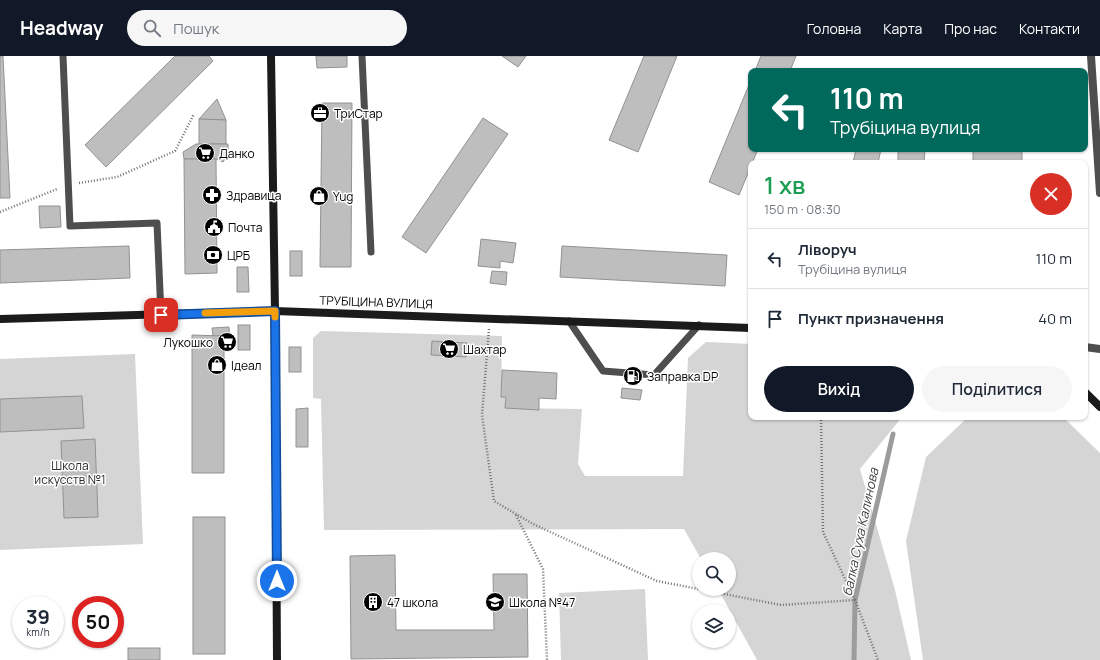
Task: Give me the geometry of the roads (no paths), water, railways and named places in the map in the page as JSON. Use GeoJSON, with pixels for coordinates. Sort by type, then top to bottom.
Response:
{"type":"FeatureCollection","features":[{"type":"Feature","properties":{"kind":"street"},"geometry":{"type":"LineString","coordinates":[[271,56],[275,311],[277,660]]}},
{"type":"Feature","properties":{"kind":"street"},"geometry":{"type":"LineString","coordinates":[[1091,56],[1100,192]]}},
{"type":"Feature","properties":{"kind":"street","name":"ТРУБІЦИНА ВУЛИЦЯ"},"geometry":{"type":"LineString","coordinates":[[0,319],[275,311],[748,328]]}},
{"type":"Feature","properties":{"kind":"street"},"geometry":{"type":"LineString","coordinates":[[1088,347],[1100,349]]}},
{"type":"Feature","properties":{"kind":"street"},"geometry":{"type":"LineString","coordinates":[[1088,395],[1100,407]]}},
{"type":"Feature","properties":{"kind":"lane"},"geometry":{"type":"LineString","coordinates":[[63,56],[70,226],[157,223],[161,315]]}},
{"type":"Feature","properties":{"kind":"lane"},"geometry":{"type":"LineString","coordinates":[[362,56],[371,252]]}},
{"type":"Feature","properties":{"kind":"lane"},"geometry":{"type":"LineString","coordinates":[[569,321],[603,371],[654,375],[698,326]]}},
{"type":"Feature","properties":{"kind":"waterway","name":"балка Суха Калинова"},"geometry":{"type":"LineString","coordinates":[[854,660],[855,600],[893,434]]}},
{"type":"Feature","properties":{"kind":"place","name":"ТриСтар"},"geometry":{"type":"Point","coordinates":[320,113]}},
{"type":"Feature","properties":{"kind":"place","name":"Данко"},"geometry":{"type":"Point","coordinates":[205,153]}},
{"type":"Feature","properties":{"kind":"place","name":"Здравица"},"geometry":{"type":"Point","coordinates":[212,195]}},
{"type":"Feature","properties":{"kind":"place","name":"Yug"},"geometry":{"type":"Point","coordinates":[319,196]}},
{"type":"Feature","properties":{"kind":"place","name":"Почта"},"geometry":{"type":"Point","coordinates":[214,227]}},
{"type":"Feature","properties":{"kind":"place","name":"ЦРБ"},"geometry":{"type":"Point","coordinates":[213,255]}},
{"type":"Feature","properties":{"kind":"place","name":"Лукошко"},"geometry":{"type":"Point","coordinates":[227,342]}},
{"type":"Feature","properties":{"kind":"place","name":"Шахтар"},"geometry":{"type":"Point","coordinates":[449,349]}},
{"type":"Feature","properties":{"kind":"place","name":"Ідеал"},"geometry":{"type":"Point","coordinates":[217,365]}},
{"type":"Feature","properties":{"kind":"place","name":"Заправка DP"},"geometry":{"type":"Point","coordinates":[633,376]}},
{"type":"Feature","properties":{"kind":"place","name":"47 школа"},"geometry":{"type":"Point","coordinates":[373,602]}},
{"type":"Feature","properties":{"kind":"place","name":"Школа №47"},"geometry":{"type":"Point","coordinates":[495,602]}},
{"type":"Feature","properties":{"kind":"park label","name":"Школа искусств №1"},"geometry":{"type":"Point","coordinates":[70,472]}}]}
